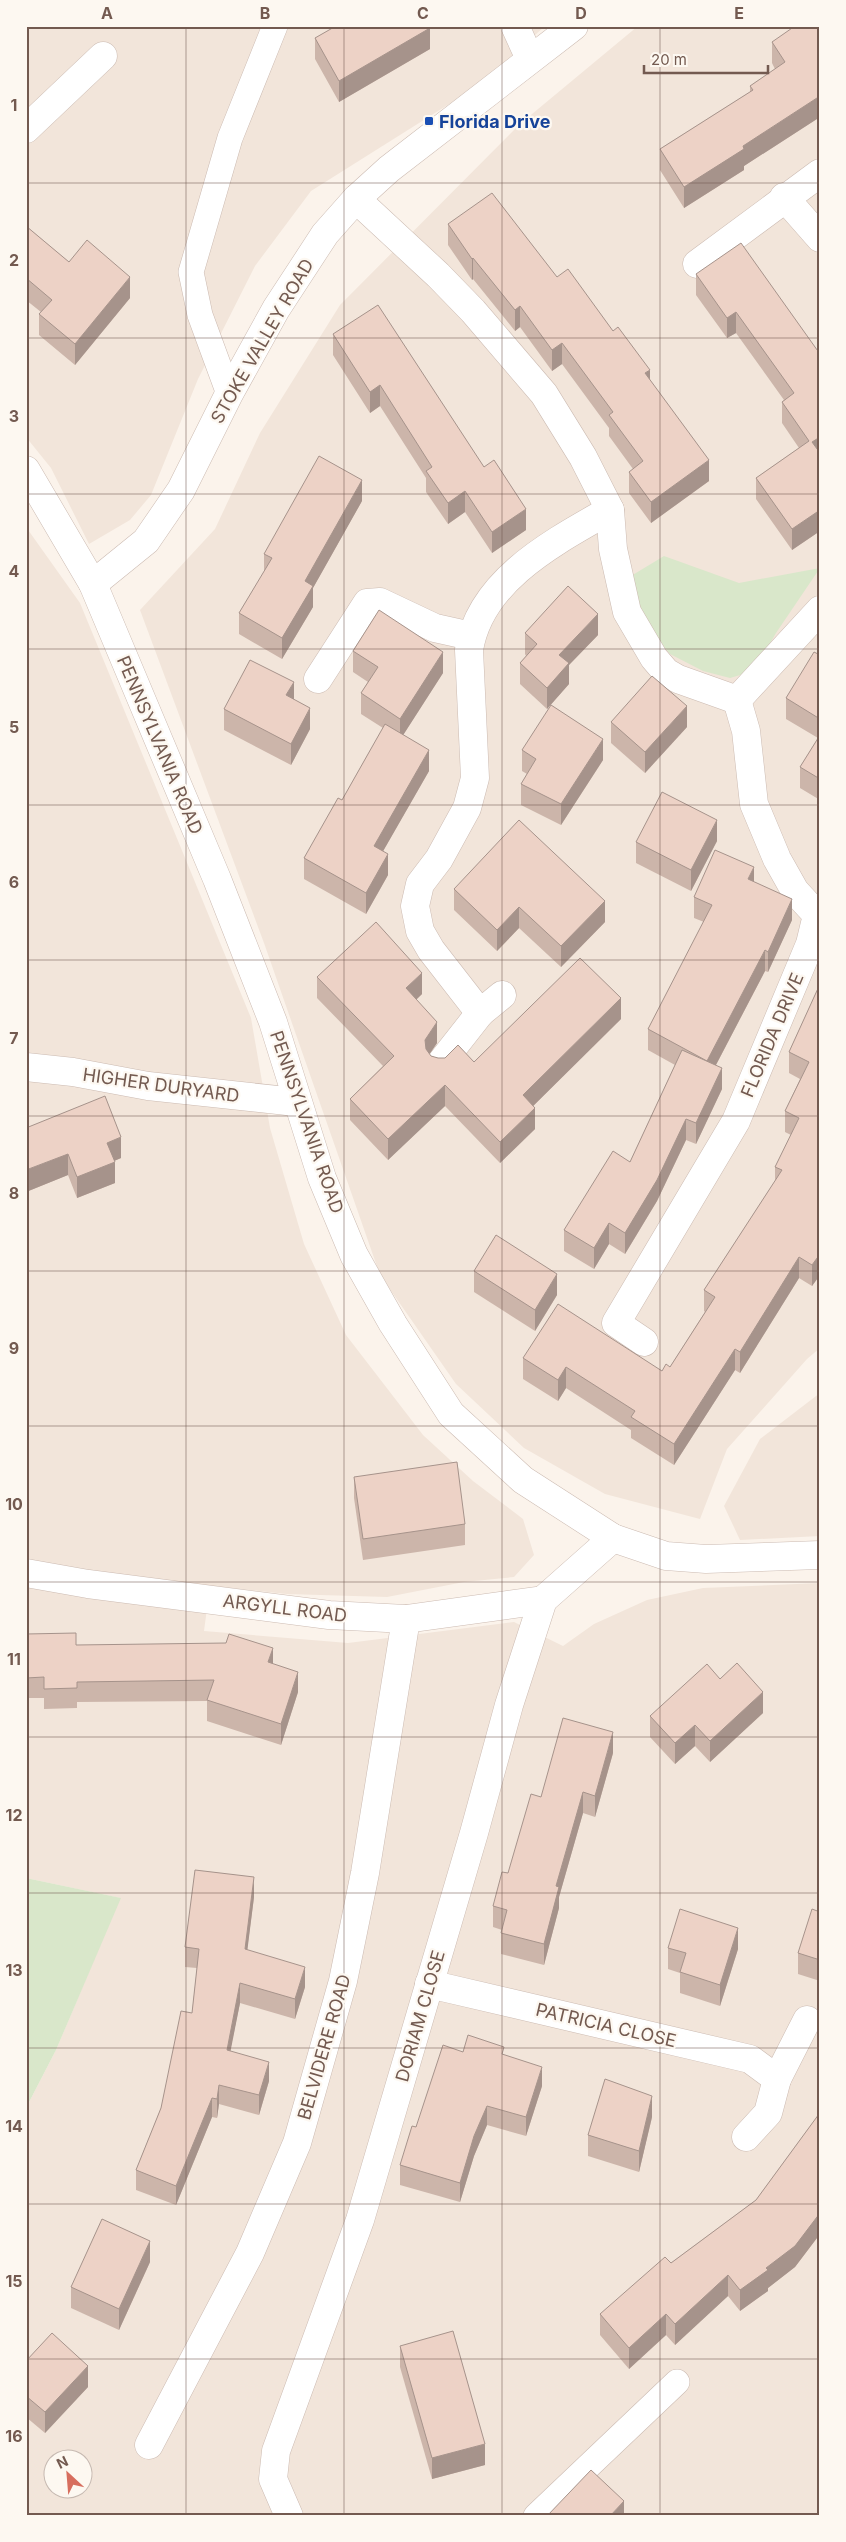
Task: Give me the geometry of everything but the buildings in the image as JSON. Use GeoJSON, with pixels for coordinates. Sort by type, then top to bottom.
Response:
{"type":"FeatureCollection","features":[{"type":"Feature","properties":{"kind":"street"},"geometry":{"type":"LineString","coordinates":[[514,26],[530,59]]}},
{"type":"Feature","properties":{"kind":"street","name":"STOKE VALLEY ROAD"},"geometry":{"type":"LineString","coordinates":[[92,584],[146,541],[181,490],[229,394],[287,292],[325,234],[356,199],[389,169],[574,26]]}},
{"type":"Feature","properties":{"kind":"street"},"geometry":{"type":"LineString","coordinates":[[26,129],[103,56]]}},
{"type":"Feature","properties":{"kind":"street"},"geometry":{"type":"LineString","coordinates":[[697,264],[784,197],[820,173]]}},
{"type":"Feature","properties":{"kind":"street"},"geometry":{"type":"LineString","coordinates":[[784,197],[820,238]]}},
{"type":"Feature","properties":{"kind":"street"},"geometry":{"type":"LineString","coordinates":[[356,199],[438,275],[473,311],[544,394],[583,457],[610,510],[613,548],[626,612],[654,658],[666,672],[678,679],[736,700],[820,610]]}},
{"type":"Feature","properties":{"kind":"street","name":"PENNSYLVANIA ROAD"},"geometry":{"type":"LineString","coordinates":[[26,470],[92,584],[217,879],[273,1022],[296,1102],[322,1178],[354,1255],[393,1324],[451,1414],[523,1480],[613,1538],[666,1556],[706,1560],[820,1555]]}},
{"type":"Feature","properties":{"kind":"street"},"geometry":{"type":"LineString","coordinates":[[480,1013],[431,950],[420,931],[415,906],[420,884],[439,859],[467,808],[475,778],[469,650],[471,636],[480,615],[508,579],[549,545],[610,510]]}},
{"type":"Feature","properties":{"kind":"street"},"geometry":{"type":"LineString","coordinates":[[318,679],[367,603],[380,602],[436,628],[471,636]]}},
{"type":"Feature","properties":{"kind":"street","name":"FLORIDA DRIVE"},"geometry":{"type":"LineString","coordinates":[[644,1342],[616,1324],[736,1120],[810,944],[817,915],[795,891],[777,859],[754,804],[746,731],[736,700]]}},
{"type":"Feature","properties":{"kind":"street"},"geometry":{"type":"LineString","coordinates":[[440,1064],[480,1013],[502,995]]}},
{"type":"Feature","properties":{"kind":"street","name":"HIGHER DURYARD"},"geometry":{"type":"LineString","coordinates":[[26,1067],[73,1072],[148,1086],[296,1102]]}},
{"type":"Feature","properties":{"kind":"street","name":"DORIAM CLOSE"},"geometry":{"type":"LineString","coordinates":[[289,2516],[273,2479],[276,2450],[360,2220],[474,1833],[509,1705],[544,1600],[613,1538]]}},
{"type":"Feature","properties":{"kind":"street","name":"ARGYLL ROAD"},"geometry":{"type":"LineString","coordinates":[[26,1573],[88,1584],[329,1615],[406,1619],[544,1600]]}},
{"type":"Feature","properties":{"kind":"street","name":"BELVIDERE ROAD"},"geometry":{"type":"LineString","coordinates":[[149,2445],[250,2253],[297,2143],[343,1981],[365,1873],[406,1619]]}},
{"type":"Feature","properties":{"kind":"street","name":"PATRICIA CLOSE"},"geometry":{"type":"LineString","coordinates":[[429,1984],[750,2058],[777,2079]]}},
{"type":"Feature","properties":{"kind":"street"},"geometry":{"type":"LineString","coordinates":[[746,2137],[768,2113],[777,2079],[807,2020]]}},
{"type":"Feature","properties":{"kind":"lane"},"geometry":{"type":"LineString","coordinates":[[229,394],[200,315],[191,272],[230,138],[275,26]]}},
{"type":"Feature","properties":{"kind":"lane"},"geometry":{"type":"LineString","coordinates":[[536,2516],[677,2382]]}},
{"type":"Feature","properties":{"kind":"shaded area"},"geometry":{"type":"Polygon","coordinates":[[[26,26],[545,26],[481,84],[311,191],[255,266],[198,379],[151,495],[130,520],[89,544],[51,468],[26,437],[26,26]]]}},
{"type":"Feature","properties":{"kind":"shaded area"},"geometry":{"type":"Polygon","coordinates":[[[638,26],[820,26],[820,1348],[807,1359],[727,1449],[700,1519],[605,1494],[524,1448],[456,1384],[380,1275],[264,943],[140,610],[215,529],[260,433],[340,305],[520,124],[638,26]]]}},
{"type":"Feature","properties":{"kind":"shaded area"},"geometry":{"type":"Polygon","coordinates":[[[26,527],[80,603],[251,1018],[270,1128],[304,1244],[346,1335],[423,1435],[473,1481],[523,1519],[534,1555],[514,1577],[464,1582],[387,1597],[287,1594],[210,1586],[204,1631],[348,1643],[514,1622],[563,1646],[594,1624],[647,1600],[703,1588],[820,1583],[820,2516],[26,2516],[26,2108],[56,2050],[120,1898],[26,1878],[26,527]]]}},
{"type":"Feature","properties":{"kind":"shaded area"},"geometry":{"type":"Polygon","coordinates":[[[820,1393],[820,1536],[740,1540],[724,1506],[760,1439],[820,1393]]]}},
{"type":"Feature","properties":{"kind":"green space"},"geometry":{"type":"Polygon","coordinates":[[[664,556],[739,583],[820,568],[776,633],[754,671],[730,678],[703,671],[670,654],[646,626],[631,576],[664,556]]]}},
{"type":"Feature","properties":{"kind":"green space"},"geometry":{"type":"Polygon","coordinates":[[[26,1878],[121,1898],[56,2050],[26,2108],[26,1878]]]}},
{"type":"Feature","properties":{"kind":"place","name":"Florida Drive"},"geometry":{"type":"Point","coordinates":[429,121]}}]}
